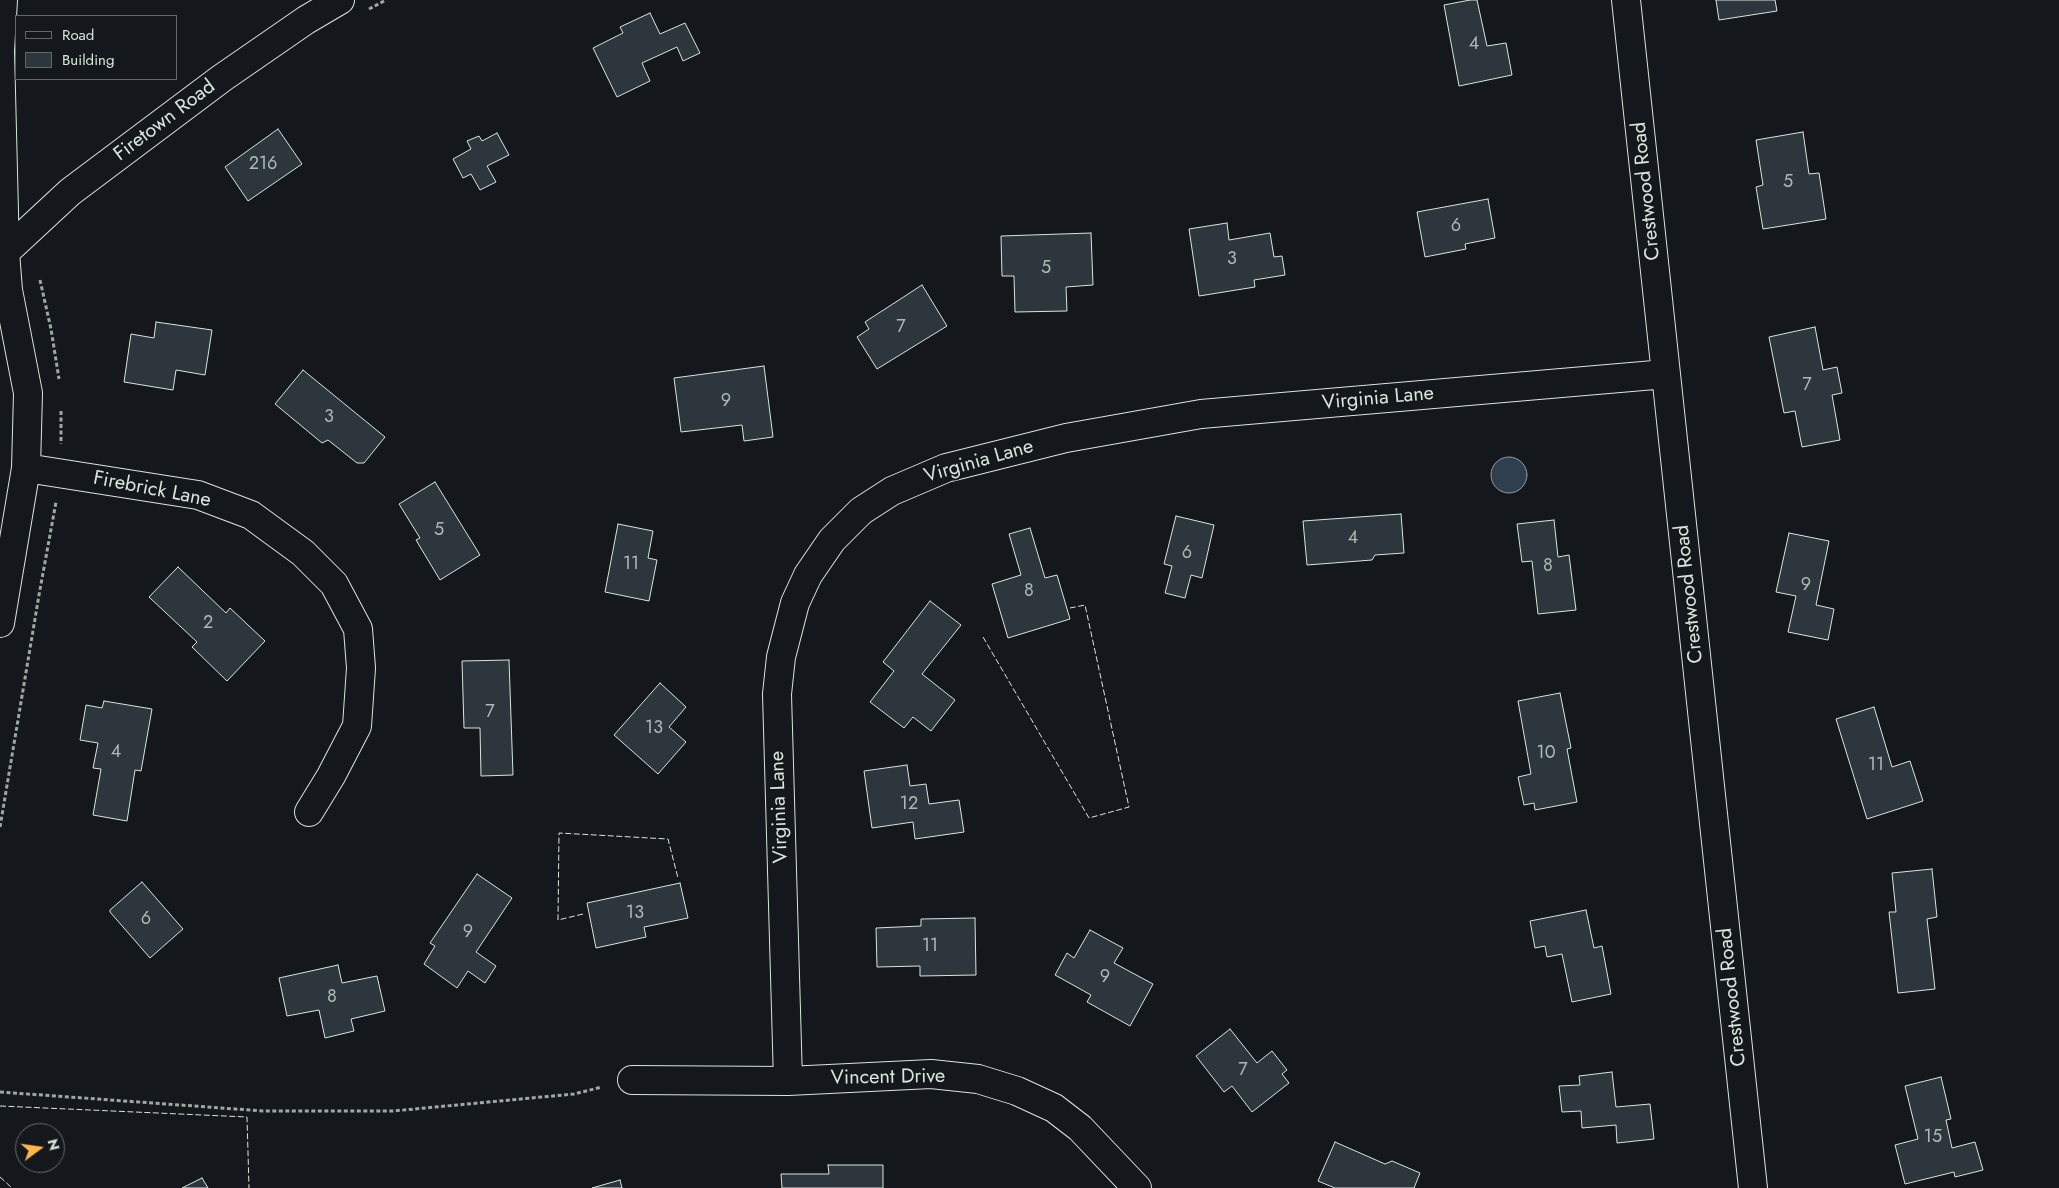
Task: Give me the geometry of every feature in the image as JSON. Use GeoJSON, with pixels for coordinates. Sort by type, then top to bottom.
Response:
{"type":"FeatureCollection","features":[{"type":"Feature","properties":{"kind":"street"},"geometry":{"type":"LineString","coordinates":[[0,623],[26,468],[28,393],[3,255],[0,51],[3,0]]}},
{"type":"Feature","properties":{"kind":"street","name":"Firetown Road"},"geometry":{"type":"LineString","coordinates":[[3,255],[70,192],[222,78],[306,20],[340,0]]}},
{"type":"Feature","properties":{"kind":"street","name":"Crestwood Road"},"geometry":{"type":"LineString","coordinates":[[1626,0],[1753,1188]]}},
{"type":"Feature","properties":{"kind":"street","name":"Virginia Lane"},"geometry":{"type":"LineString","coordinates":[[788,1081],[777,694],[781,657],[795,603],[808,575],[832,540],[861,511],[892,491],[946,468],[1066,438],[1191,416],[1666,374]]}},
{"type":"Feature","properties":{"kind":"street","name":"Firebrick Lane"},"geometry":{"type":"LineString","coordinates":[[26,468],[198,495],[251,515],[303,552],[334,584],[358,629],[361,668],[357,726],[331,776],[309,812]]}},
{"type":"Feature","properties":{"kind":"street","name":"Vincent Drive"},"geometry":{"type":"LineString","coordinates":[[632,1080],[788,1081],[931,1074],[978,1079],[1018,1091],[1054,1108],[1080,1128],[1137,1188]]}},
{"type":"Feature","properties":{"kind":"path"},"geometry":{"type":"LineString","coordinates":[[0,1092],[263,1111],[393,1111],[574,1094],[632,1080]]}},
{"type":"Feature","properties":{"kind":"water"},"geometry":{"type":"Polygon","coordinates":[[[1509,457],[1516,458],[1522,462],[1526,468],[1526,482],[1522,488],[1516,492],[1509,493],[1502,492],[1496,488],[1492,482],[1491,475],[1492,468],[1496,462],[1502,458],[1509,457]]]}},
{"type":"Feature","properties":{"kind":"building"},"geometry":{"type":"Polygon","coordinates":[[[1477,0],[1487,46],[1506,43],[1512,75],[1459,86],[1444,5],[1477,0]]]}},
{"type":"Feature","properties":{"kind":"building"},"geometry":{"type":"Polygon","coordinates":[[[1716,0],[1775,0],[1777,11],[1719,20],[1716,0]]]}},
{"type":"Feature","properties":{"kind":"building"},"geometry":{"type":"Polygon","coordinates":[[[650,13],[660,34],[685,23],[700,53],[683,61],[677,47],[642,63],[650,81],[617,97],[593,48],[623,33],[620,27],[650,13]]]}},
{"type":"Feature","properties":{"kind":"building"},"geometry":{"type":"Polygon","coordinates":[[[278,129],[302,164],[248,201],[225,167],[278,129]]]}},
{"type":"Feature","properties":{"kind":"building"},"geometry":{"type":"Polygon","coordinates":[[[1803,132],[1809,174],[1819,173],[1826,219],[1763,229],[1756,187],[1763,185],[1756,140],[1803,132]]]}},
{"type":"Feature","properties":{"kind":"building"},"geometry":{"type":"Polygon","coordinates":[[[497,133],[509,155],[487,166],[496,182],[480,190],[471,174],[463,178],[453,159],[471,149],[467,141],[479,136],[482,141],[497,133]]]}},
{"type":"Feature","properties":{"kind":"building"},"geometry":{"type":"Polygon","coordinates":[[[1488,199],[1495,238],[1465,244],[1466,249],[1425,257],[1417,212],[1488,199]]]}},
{"type":"Feature","properties":{"kind":"building"},"geometry":{"type":"Polygon","coordinates":[[[1227,223],[1229,240],[1270,233],[1274,257],[1282,256],[1285,275],[1254,280],[1255,287],[1199,296],[1189,229],[1227,223]]]}},
{"type":"Feature","properties":{"kind":"building"},"geometry":{"type":"Polygon","coordinates":[[[1091,233],[1093,285],[1066,287],[1067,311],[1015,312],[1014,276],[1002,276],[1001,236],[1091,233]]]}},
{"type":"Feature","properties":{"kind":"building"},"geometry":{"type":"Polygon","coordinates":[[[922,285],[947,326],[877,369],[857,337],[869,329],[865,322],[922,285]]]}},
{"type":"Feature","properties":{"kind":"building"},"geometry":{"type":"Polygon","coordinates":[[[156,322],[212,330],[205,375],[176,370],[173,390],[124,382],[131,334],[154,338],[156,322]]]}},
{"type":"Feature","properties":{"kind":"building"},"geometry":{"type":"Polygon","coordinates":[[[1815,327],[1823,370],[1837,367],[1842,393],[1832,395],[1840,440],[1802,447],[1795,411],[1784,413],[1769,337],[1815,327]]]}},
{"type":"Feature","properties":{"kind":"building"},"geometry":{"type":"Polygon","coordinates":[[[764,366],[773,437],[744,441],[742,425],[681,432],[674,378],[764,366]]]}},
{"type":"Feature","properties":{"kind":"building"},"geometry":{"type":"Polygon","coordinates":[[[303,370],[385,437],[364,463],[357,463],[328,440],[322,443],[275,404],[303,370]]]}},
{"type":"Feature","properties":{"kind":"building"},"geometry":{"type":"Polygon","coordinates":[[[435,482],[480,555],[440,580],[416,540],[420,538],[399,504],[435,482]]]}},
{"type":"Feature","properties":{"kind":"building"},"geometry":{"type":"Polygon","coordinates":[[[1401,514],[1404,553],[1375,555],[1372,560],[1307,565],[1303,521],[1401,514]]]}},
{"type":"Feature","properties":{"kind":"building"},"geometry":{"type":"Polygon","coordinates":[[[1176,516],[1214,525],[1202,578],[1191,575],[1185,598],[1165,593],[1172,566],[1164,564],[1176,516]]]}},
{"type":"Feature","properties":{"kind":"building"},"geometry":{"type":"Polygon","coordinates":[[[1554,520],[1558,557],[1569,555],[1576,610],[1538,614],[1532,561],[1522,562],[1517,524],[1554,520]]]}},
{"type":"Feature","properties":{"kind":"building"},"geometry":{"type":"Polygon","coordinates":[[[618,524],[653,531],[648,558],[657,560],[649,601],[605,592],[618,524]]]}},
{"type":"Feature","properties":{"kind":"building"},"geometry":{"type":"Polygon","coordinates":[[[1030,528],[1045,578],[1057,575],[1070,619],[1008,638],[992,584],[1021,575],[1009,534],[1030,528]]]}},
{"type":"Feature","properties":{"kind":"building"},"geometry":{"type":"Polygon","coordinates":[[[1789,533],[1829,541],[1816,605],[1834,609],[1828,640],[1788,632],[1796,596],[1776,592],[1789,533]]]}},
{"type":"Feature","properties":{"kind":"building"},"geometry":{"type":"Polygon","coordinates":[[[178,567],[226,613],[230,608],[265,641],[227,681],[192,647],[197,642],[149,597],[178,567]]]}},
{"type":"Feature","properties":{"kind":"building"},"geometry":{"type":"Polygon","coordinates":[[[930,601],[961,625],[922,674],[955,700],[931,731],[913,717],[904,728],[870,702],[894,671],[883,662],[930,601]]]}},
{"type":"Feature","properties":{"kind":"building"},"geometry":{"type":"Polygon","coordinates":[[[509,660],[513,775],[481,776],[480,728],[464,728],[462,661],[509,660]]]}},
{"type":"Feature","properties":{"kind":"building"},"geometry":{"type":"Polygon","coordinates":[[[660,683],[686,707],[669,727],[686,742],[658,774],[614,735],[660,683]]]}},
{"type":"Feature","properties":{"kind":"building"},"geometry":{"type":"Polygon","coordinates":[[[1560,693],[1571,748],[1567,749],[1577,802],[1535,810],[1534,803],[1524,805],[1518,777],[1531,774],[1518,701],[1560,693]]]}},
{"type":"Feature","properties":{"kind":"building"},"geometry":{"type":"Polygon","coordinates":[[[104,701],[152,709],[141,771],[135,770],[127,821],[93,815],[101,769],[93,768],[98,743],[80,740],[86,705],[102,708],[104,701]]]}},
{"type":"Feature","properties":{"kind":"building"},"geometry":{"type":"Polygon","coordinates":[[[1874,707],[1892,767],[1910,761],[1923,801],[1867,819],[1836,719],[1874,707]]]}},
{"type":"Feature","properties":{"kind":"building"},"geometry":{"type":"Polygon","coordinates":[[[907,765],[910,786],[926,784],[929,804],[959,800],[964,832],[915,839],[913,822],[872,828],[864,771],[907,765]]]}},
{"type":"Feature","properties":{"kind":"building"},"geometry":{"type":"Polygon","coordinates":[[[1932,869],[1937,917],[1927,919],[1935,989],[1898,993],[1889,912],[1896,912],[1892,873],[1932,869]]]}},
{"type":"Feature","properties":{"kind":"building"},"geometry":{"type":"Polygon","coordinates":[[[477,874],[512,898],[476,952],[496,966],[485,983],[468,971],[457,988],[424,964],[435,946],[430,943],[477,874]]]}},
{"type":"Feature","properties":{"kind":"building"},"geometry":{"type":"Polygon","coordinates":[[[142,882],[183,929],[150,958],[110,912],[142,882]]]}},
{"type":"Feature","properties":{"kind":"building"},"geometry":{"type":"Polygon","coordinates":[[[680,883],[688,918],[644,927],[646,937],[596,948],[587,903],[680,883]]]}},
{"type":"Feature","properties":{"kind":"building"},"geometry":{"type":"Polygon","coordinates":[[[1586,910],[1594,948],[1602,946],[1611,994],[1572,1002],[1562,954],[1547,957],[1545,946],[1535,948],[1530,921],[1586,910]]]}},
{"type":"Feature","properties":{"kind":"building"},"geometry":{"type":"Polygon","coordinates":[[[975,918],[976,975],[920,976],[920,966],[877,967],[876,928],[921,926],[921,919],[975,918]]]}},
{"type":"Feature","properties":{"kind":"building"},"geometry":{"type":"Polygon","coordinates":[[[1090,930],[1123,948],[1114,963],[1153,984],[1130,1026],[1087,1002],[1091,995],[1055,975],[1067,953],[1074,958],[1090,930]]]}},
{"type":"Feature","properties":{"kind":"building"},"geometry":{"type":"Polygon","coordinates":[[[338,965],[342,983],[377,976],[385,1011],[351,1019],[354,1031],[325,1038],[319,1010],[287,1016],[279,978],[338,965]]]}},
{"type":"Feature","properties":{"kind":"building"},"geometry":{"type":"Polygon","coordinates":[[[1230,1029],[1257,1063],[1272,1051],[1287,1070],[1282,1074],[1289,1083],[1252,1112],[1232,1086],[1224,1092],[1196,1056],[1230,1029]]]}},
{"type":"Feature","properties":{"kind":"building"},"geometry":{"type":"Polygon","coordinates":[[[1612,1072],[1616,1107],[1650,1104],[1654,1139],[1617,1143],[1616,1125],[1582,1128],[1581,1111],[1562,1112],[1559,1086],[1580,1085],[1579,1076],[1612,1072]]]}},
{"type":"Feature","properties":{"kind":"building"},"geometry":{"type":"Polygon","coordinates":[[[1941,1077],[1951,1119],[1946,1120],[1952,1148],[1975,1142],[1983,1170],[1955,1177],[1954,1172],[1905,1184],[1895,1145],[1918,1139],[1905,1086],[1941,1077]]]}},
{"type":"Feature","properties":{"kind":"building"},"geometry":{"type":"Polygon","coordinates":[[[1335,1142],[1385,1164],[1392,1161],[1420,1173],[1414,1188],[1335,1188],[1318,1181],[1335,1142]]]}},
{"type":"Feature","properties":{"kind":"building"},"geometry":{"type":"Polygon","coordinates":[[[828,1165],[883,1165],[883,1188],[782,1188],[781,1174],[829,1174],[828,1165]]]}},
{"type":"Feature","properties":{"kind":"building"},"geometry":{"type":"Polygon","coordinates":[[[202,1178],[208,1188],[182,1188],[202,1178]]]}},
{"type":"Feature","properties":{"kind":"building"},"geometry":{"type":"Polygon","coordinates":[[[620,1180],[622,1188],[592,1188],[620,1180]]]}},
{"type":"Feature","properties":{"kind":"fence"},"geometry":{"type":"LineString","coordinates":[[983,637],[1089,818],[1129,807],[1085,605],[1070,608]]}},
{"type":"Feature","properties":{"kind":"fence"},"geometry":{"type":"LineString","coordinates":[[583,914],[558,920],[559,833],[668,839],[678,878]]}},
{"type":"Feature","properties":{"kind":"fence"},"geometry":{"type":"LineString","coordinates":[[0,1106],[247,1117],[249,1188]]}},
{"type":"Feature","properties":{"kind":"fence"},"geometry":{"type":"LineString","coordinates":[[0,1177],[12,1188]]}}]}
